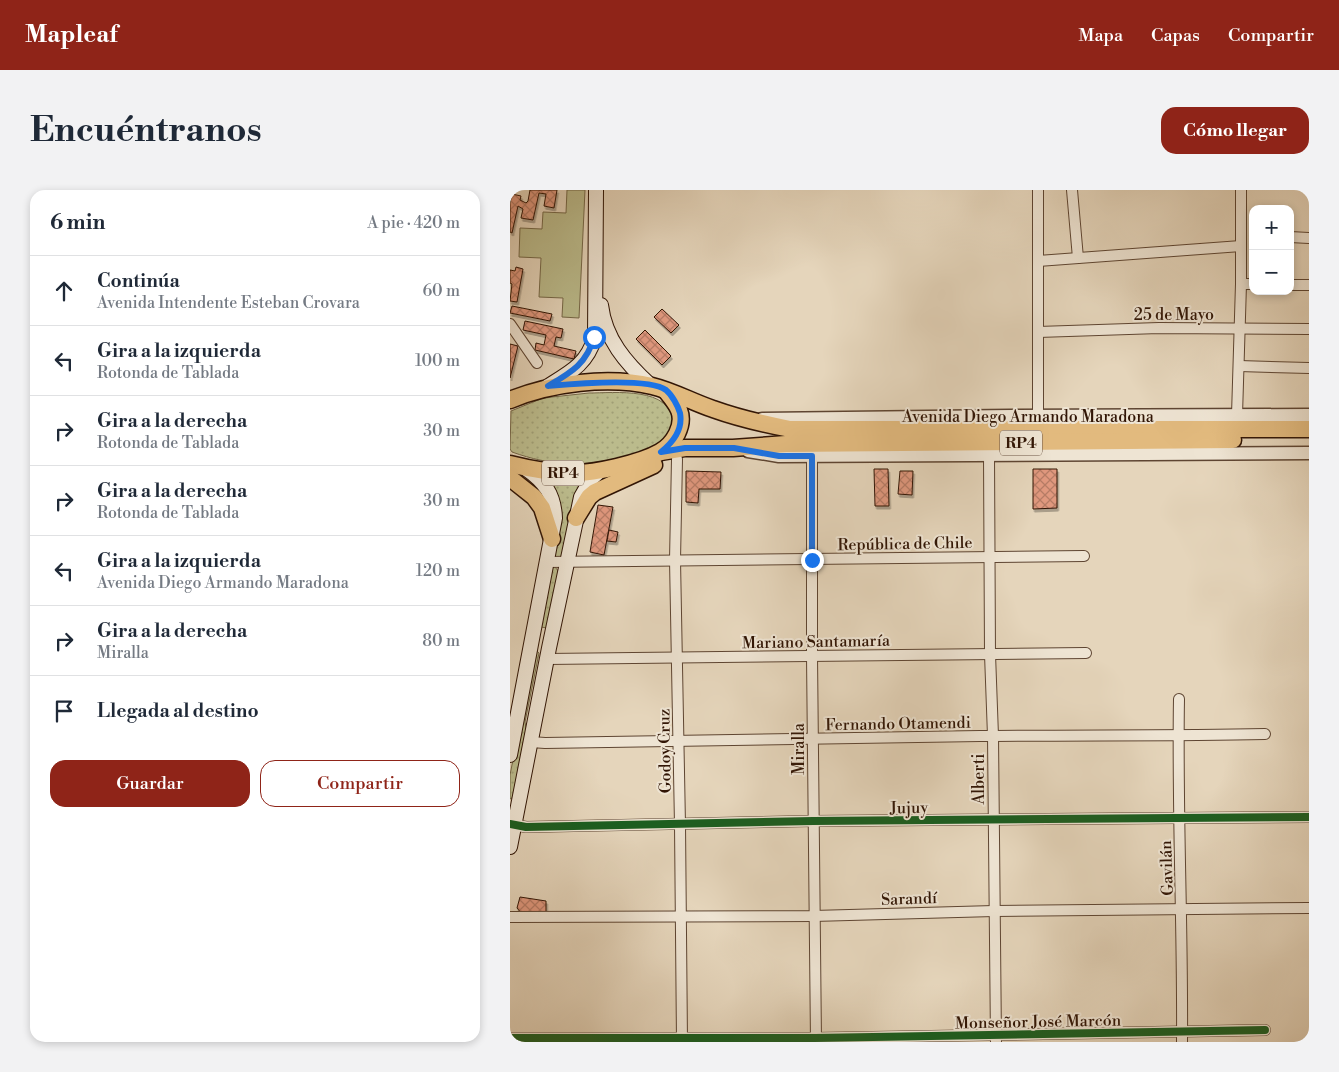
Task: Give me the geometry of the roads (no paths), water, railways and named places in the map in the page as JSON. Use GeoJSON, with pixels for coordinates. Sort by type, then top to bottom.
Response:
{"type":"FeatureCollection","features":[{"type":"Feature","properties":{"kind":"main road"},"geometry":{"type":"LineString","coordinates":[[548,386],[574,370],[590,353],[594,337],[596,190]]}},
{"type":"Feature","properties":{"kind":"main road"},"geometry":{"type":"LineString","coordinates":[[596,278],[606,328],[622,357],[650,385]]}},
{"type":"Feature","properties":{"kind":"main road","name":"RP4"},"geometry":{"type":"LineString","coordinates":[[510,400],[548,386],[604,382],[650,385],[666,390]]}},
{"type":"Feature","properties":{"kind":"main road"},"geometry":{"type":"LineString","coordinates":[[661,452],[673,440],[680,426],[679,410],[666,390]]}},
{"type":"Feature","properties":{"kind":"main road","name":"Avenida Diego Armando Maradona"},"geometry":{"type":"LineString","coordinates":[[666,390],[713,409],[747,419],[790,429],[806,430],[1309,429]]}},
{"type":"Feature","properties":{"kind":"main road","name":"Avenida Diego Armando Maradona"},"geometry":{"type":"LineString","coordinates":[[661,452],[685,448],[730,448],[786,444],[1309,440]]}},
{"type":"Feature","properties":{"kind":"main road"},"geometry":{"type":"LineString","coordinates":[[576,518],[589,497],[595,492],[652,466],[730,448]]}},
{"type":"Feature","properties":{"kind":"main road","name":"RP4"},"geometry":{"type":"LineString","coordinates":[[513,467],[571,473],[601,470],[661,452]]}},
{"type":"Feature","properties":{"kind":"main road"},"geometry":{"type":"LineString","coordinates":[[510,755],[555,518],[554,500],[549,491],[540,481],[513,467]]}},
{"type":"Feature","properties":{"kind":"main road"},"geometry":{"type":"LineString","coordinates":[[513,467],[542,508],[552,539]]}},
{"type":"Feature","properties":{"kind":"main road"},"geometry":{"type":"LineString","coordinates":[[510,847],[512,825],[576,518],[585,488],[601,470]]}},
{"type":"Feature","properties":{"kind":"street"},"geometry":{"type":"LineString","coordinates":[[1038,190],[1038,416]]}},
{"type":"Feature","properties":{"kind":"street"},"geometry":{"type":"LineString","coordinates":[[1072,190],[1078,258]]}},
{"type":"Feature","properties":{"kind":"street"},"geometry":{"type":"LineString","coordinates":[[1237,415],[1241,284],[1241,190]]}},
{"type":"Feature","properties":{"kind":"street"},"geometry":{"type":"LineString","coordinates":[[1294,237],[1309,238]]}},
{"type":"Feature","properties":{"kind":"street"},"geometry":{"type":"LineString","coordinates":[[1038,261],[1241,241],[1249,238]]}},
{"type":"Feature","properties":{"kind":"street"},"geometry":{"type":"LineString","coordinates":[[1241,284],[1249,284]]}},
{"type":"Feature","properties":{"kind":"street"},"geometry":{"type":"LineString","coordinates":[[1294,285],[1309,285]]}},
{"type":"Feature","properties":{"kind":"street"},"geometry":{"type":"LineString","coordinates":[[510,324],[537,363]]}},
{"type":"Feature","properties":{"kind":"street","name":"25 de Mayo"},"geometry":{"type":"LineString","coordinates":[[1038,332],[1159,328],[1309,329]]}},
{"type":"Feature","properties":{"kind":"street"},"geometry":{"type":"LineString","coordinates":[[1239,366],[1309,368]]}},
{"type":"Feature","properties":{"kind":"street","name":"Avenida Diego Armando Maradona"},"geometry":{"type":"LineString","coordinates":[[747,419],[1309,415]]}},
{"type":"Feature","properties":{"kind":"street","name":"Avenida Diego Armando Maradona"},"geometry":{"type":"LineString","coordinates":[[730,448],[779,456],[1309,453]]}},
{"type":"Feature","properties":{"kind":"street","name":"Miralla"},"geometry":{"type":"LineString","coordinates":[[812,456],[813,916],[816,1040]]}},
{"type":"Feature","properties":{"kind":"street","name":"Alberti"},"geometry":{"type":"LineString","coordinates":[[988,456],[996,1039]]}},
{"type":"Feature","properties":{"kind":"street","name":"Godoy Cruz"},"geometry":{"type":"LineString","coordinates":[[677,459],[675,560],[682,1040]]}},
{"type":"Feature","properties":{"kind":"street","name":"República de Chile"},"geometry":{"type":"LineString","coordinates":[[547,562],[1084,556]]}},
{"type":"Feature","properties":{"kind":"street","name":"Mariano Santamaría"},"geometry":{"type":"LineString","coordinates":[[547,659],[1086,653]]}},
{"type":"Feature","properties":{"kind":"street","name":"Gavilán"},"geometry":{"type":"LineString","coordinates":[[1179,699],[1178,817],[1182,910],[1182,1037]]}},
{"type":"Feature","properties":{"kind":"street","name":"Fernando Otamendi"},"geometry":{"type":"LineString","coordinates":[[530,742],[679,742],[993,736],[1265,734]]}},
{"type":"Feature","properties":{"kind":"street","name":"Jujuy"},"geometry":{"type":"LineString","coordinates":[[512,825],[526,827],[813,821],[1309,817]]}},
{"type":"Feature","properties":{"kind":"street","name":"Sarandí"},"geometry":{"type":"LineString","coordinates":[[510,917],[813,916],[994,911],[1309,908]]}},
{"type":"Feature","properties":{"kind":"street","name":"Monseñor José Marcón"},"geometry":{"type":"LineString","coordinates":[[510,1038],[682,1040],[996,1039],[1182,1037],[1266,1030]]}}]}
